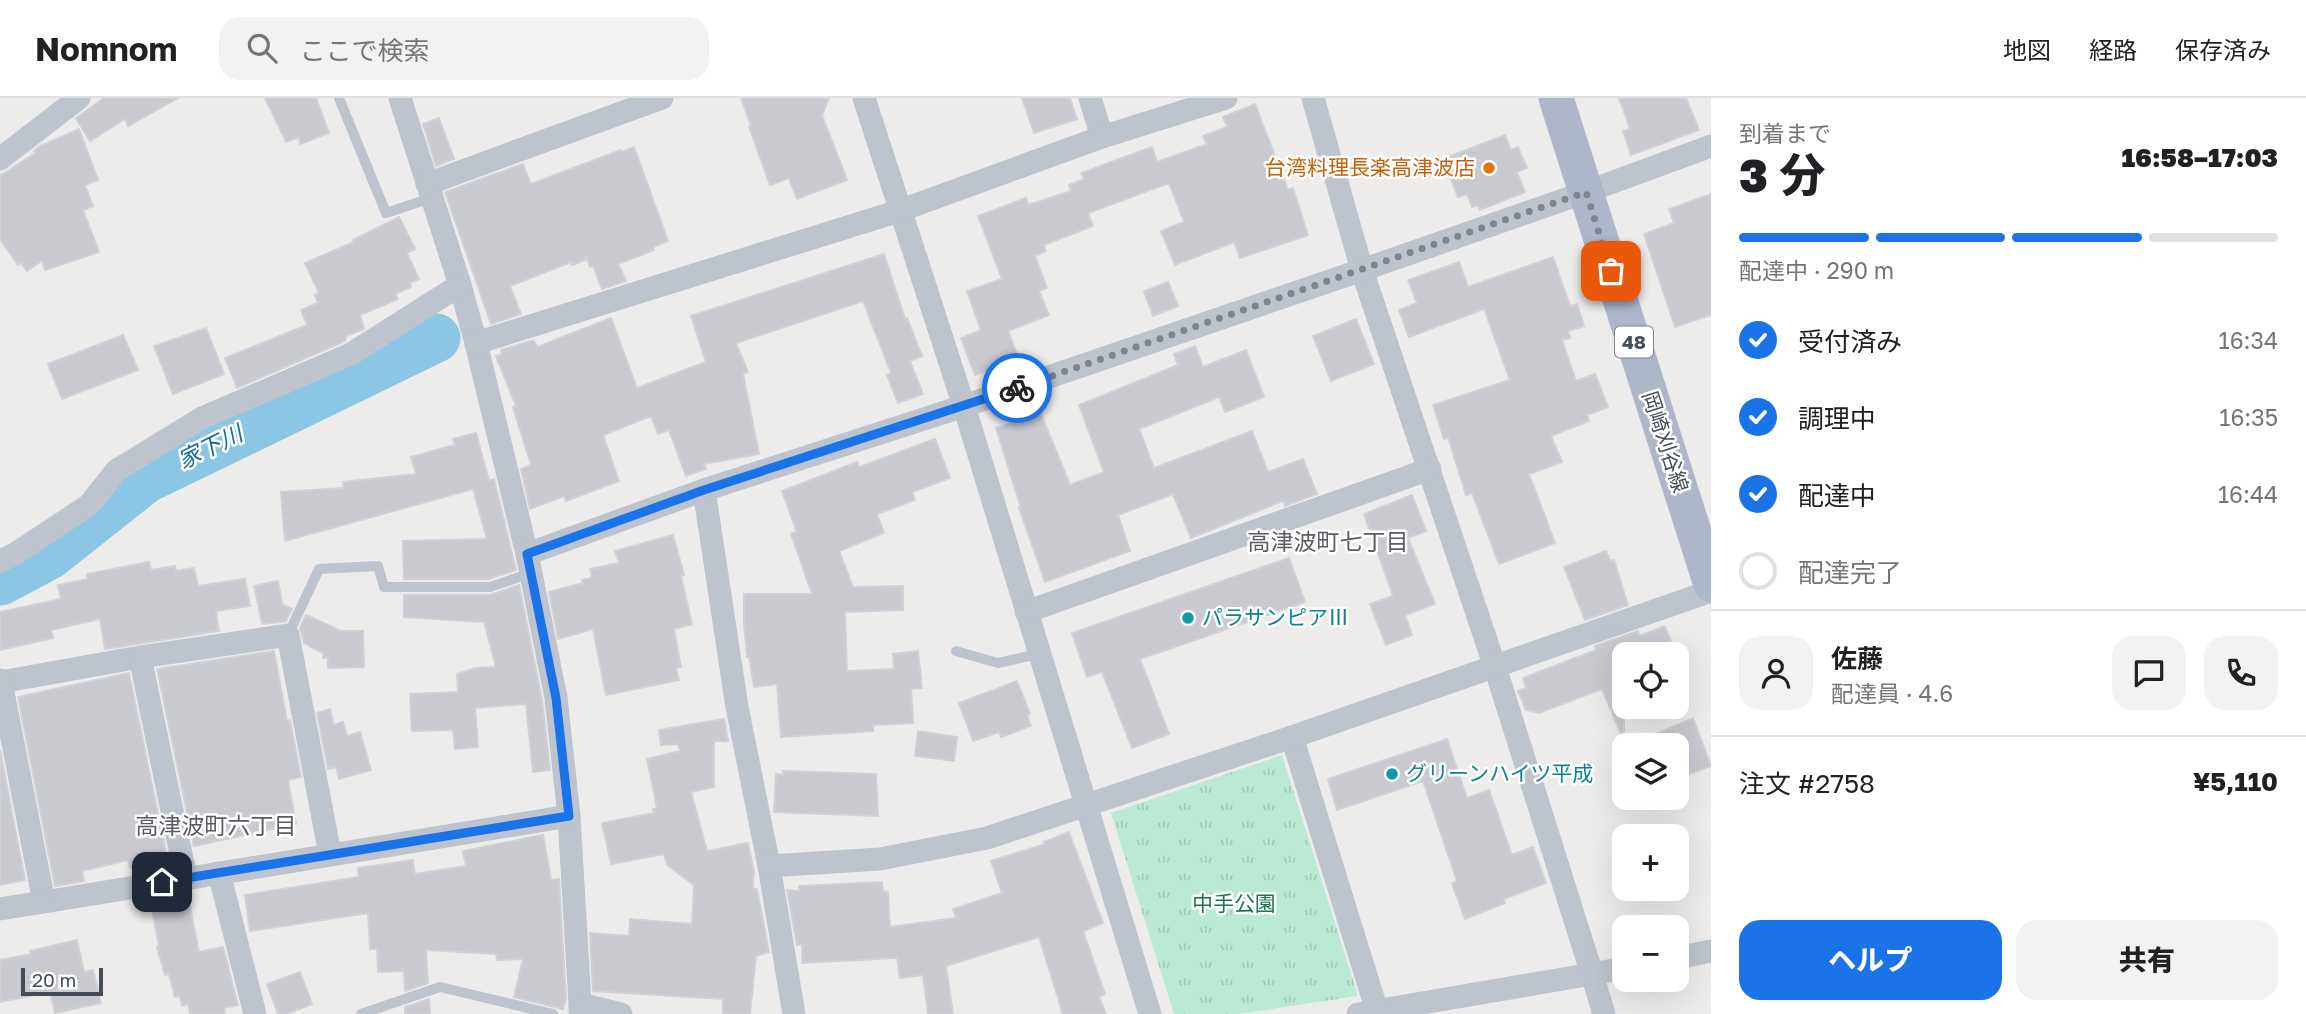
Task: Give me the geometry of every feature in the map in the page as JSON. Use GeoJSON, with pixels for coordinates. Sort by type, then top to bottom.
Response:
{"type":"FeatureCollection","features":[{"type":"Feature","properties":{"kind":"main road","name":"岡崎刈谷線"},"geometry":{"type":"LineString","coordinates":[[1556,98],[1711,585]]}},
{"type":"Feature","properties":{"kind":"street"},"geometry":{"type":"LineString","coordinates":[[0,159],[79,98]]}},
{"type":"Feature","properties":{"kind":"street"},"geometry":{"type":"LineString","coordinates":[[400,98],[476,343],[529,563],[556,698],[569,816],[580,1009],[621,1014]]}},
{"type":"Feature","properties":{"kind":"street"},"geometry":{"type":"LineString","coordinates":[[429,191],[628,103],[662,98]]}},
{"type":"Feature","properties":{"kind":"street"},"geometry":{"type":"LineString","coordinates":[[864,98],[964,406],[1150,1014]]}},
{"type":"Feature","properties":{"kind":"street"},"geometry":{"type":"LineString","coordinates":[[1090,98],[1102,137]]}},
{"type":"Feature","properties":{"kind":"street"},"geometry":{"type":"LineString","coordinates":[[476,343],[899,211],[1102,137],[1226,98]]}},
{"type":"Feature","properties":{"kind":"street"},"geometry":{"type":"LineString","coordinates":[[1313,98],[1362,270],[1495,667],[1604,1014]]}},
{"type":"Feature","properties":{"kind":"street"},"geometry":{"type":"LineString","coordinates":[[529,563],[704,490],[964,406],[1362,270],[1711,146]]}},
{"type":"Feature","properties":{"kind":"street"},"geometry":{"type":"LineString","coordinates":[[0,561],[89,505],[117,470],[202,418],[351,354],[460,285]]}},
{"type":"Feature","properties":{"kind":"street"},"geometry":{"type":"LineString","coordinates":[[1026,612],[1430,469]]}},
{"type":"Feature","properties":{"kind":"street"},"geometry":{"type":"LineString","coordinates":[[704,490],[737,707],[769,866],[794,1014]]}},
{"type":"Feature","properties":{"kind":"street"},"geometry":{"type":"LineString","coordinates":[[769,866],[880,859],[988,838],[1292,737],[1711,591]]}},
{"type":"Feature","properties":{"kind":"street"},"geometry":{"type":"LineString","coordinates":[[44,902],[0,680],[288,635],[330,854]]}},
{"type":"Feature","properties":{"kind":"street"},"geometry":{"type":"LineString","coordinates":[[140,657],[186,878]]}},
{"type":"Feature","properties":{"kind":"street"},"geometry":{"type":"LineString","coordinates":[[1292,737],[1368,1012],[1612,970]]}},
{"type":"Feature","properties":{"kind":"street"},"geometry":{"type":"LineString","coordinates":[[0,909],[569,816]]}},
{"type":"Feature","properties":{"kind":"street"},"geometry":{"type":"LineString","coordinates":[[219,873],[255,1014]]}},
{"type":"Feature","properties":{"kind":"street"},"geometry":{"type":"LineString","coordinates":[[1689,955],[1711,951]]}},
{"type":"Feature","properties":{"kind":"lane"},"geometry":{"type":"LineString","coordinates":[[339,98],[386,213],[429,191]]}},
{"type":"Feature","properties":{"kind":"lane"},"geometry":{"type":"LineString","coordinates":[[288,635],[319,569],[377,566],[384,587],[490,587],[529,563]]}},
{"type":"Feature","properties":{"kind":"lane"},"geometry":{"type":"LineString","coordinates":[[956,651],[998,663],[1038,654]]}},
{"type":"Feature","properties":{"kind":"lane"},"geometry":{"type":"LineString","coordinates":[[361,1014],[440,987],[553,1014]]}},
{"type":"Feature","properties":{"kind":"green space","name":"中手公園"},"geometry":{"type":"Polygon","coordinates":[[[1282,755],[1358,996],[1238,1014],[1174,1014],[1111,813],[1282,755]]]}},
{"type":"Feature","properties":{"kind":"building"},"geometry":{"type":"Polygon","coordinates":[[[104,98],[178,98],[128,126],[125,119],[90,141],[76,118],[104,98]]]}},
{"type":"Feature","properties":{"kind":"building"},"geometry":{"type":"Polygon","coordinates":[[[265,98],[316,98],[329,133],[300,144],[299,137],[286,142],[265,98]]]}},
{"type":"Feature","properties":{"kind":"building"},"geometry":{"type":"Polygon","coordinates":[[[741,98],[829,98],[822,115],[847,180],[797,199],[789,178],[770,185],[741,98]]]}},
{"type":"Feature","properties":{"kind":"building"},"geometry":{"type":"Polygon","coordinates":[[[1022,98],[1070,98],[1077,119],[1034,133],[1022,98]]]}},
{"type":"Feature","properties":{"kind":"building"},"geometry":{"type":"Polygon","coordinates":[[[1619,98],[1686,98],[1699,130],[1631,155],[1623,131],[1630,129],[1619,98]]]}},
{"type":"Feature","properties":{"kind":"building"},"geometry":{"type":"Polygon","coordinates":[[[1255,104],[1288,190],[1293,188],[1308,235],[1240,258],[1234,242],[1175,265],[1161,231],[1184,222],[1169,183],[1088,213],[1093,226],[1044,245],[1046,251],[1035,256],[1047,288],[1039,291],[1049,315],[1008,331],[1019,359],[975,375],[961,338],[981,330],[967,291],[1002,279],[978,216],[1026,198],[1028,205],[1071,191],[1069,185],[1084,179],[1081,173],[1152,147],[1157,162],[1207,144],[1203,136],[1227,127],[1223,117],[1255,104]]]}},
{"type":"Feature","properties":{"kind":"building"},"geometry":{"type":"Polygon","coordinates":[[[439,118],[454,159],[436,166],[423,124],[439,118]]]}},
{"type":"Feature","properties":{"kind":"building"},"geometry":{"type":"Polygon","coordinates":[[[79,129],[98,180],[85,185],[93,206],[83,210],[99,252],[45,270],[42,261],[27,271],[21,263],[18,265],[0,239],[0,176],[35,153],[40,146],[79,129]]]}},
{"type":"Feature","properties":{"kind":"building"},"geometry":{"type":"Polygon","coordinates":[[[1505,135],[1511,150],[1518,147],[1527,168],[1517,172],[1525,192],[1480,210],[1478,205],[1472,207],[1467,194],[1458,197],[1443,159],[1505,135]]]}},
{"type":"Feature","properties":{"kind":"building"},"geometry":{"type":"Polygon","coordinates":[[[634,147],[668,241],[653,247],[654,250],[618,264],[626,281],[602,289],[593,266],[590,267],[587,259],[572,265],[571,262],[510,286],[521,314],[491,324],[445,192],[523,164],[531,184],[634,147]]]}},
{"type":"Feature","properties":{"kind":"building"},"geometry":{"type":"Polygon","coordinates":[[[1711,194],[1711,315],[1675,327],[1644,234],[1674,223],[1669,209],[1711,194]]]}},
{"type":"Feature","properties":{"kind":"building"},"geometry":{"type":"Polygon","coordinates":[[[399,217],[415,249],[407,253],[419,279],[410,283],[411,287],[395,294],[398,299],[360,315],[364,329],[346,336],[345,341],[237,388],[225,358],[307,325],[301,310],[318,303],[315,295],[319,293],[305,263],[354,242],[353,240],[399,217]]]}},
{"type":"Feature","properties":{"kind":"building"},"geometry":{"type":"Polygon","coordinates":[[[884,254],[905,319],[907,318],[922,356],[910,361],[923,394],[898,403],[887,375],[891,373],[863,301],[736,343],[748,372],[743,374],[759,454],[704,464],[706,469],[686,476],[669,430],[658,434],[651,416],[603,435],[619,481],[566,501],[564,496],[530,509],[521,469],[531,465],[513,407],[516,406],[496,356],[502,354],[501,350],[531,341],[534,341],[537,347],[611,318],[637,388],[706,362],[691,316],[884,254]]]}},
{"type":"Feature","properties":{"kind":"building"},"geometry":{"type":"Polygon","coordinates":[[[1553,257],[1570,306],[1577,304],[1584,326],[1568,331],[1570,338],[1562,340],[1576,381],[1595,374],[1608,407],[1587,415],[1589,421],[1551,436],[1562,462],[1529,474],[1555,543],[1499,564],[1472,493],[1466,495],[1448,437],[1444,439],[1433,405],[1510,380],[1484,309],[1409,337],[1399,310],[1417,303],[1408,280],[1459,262],[1468,287],[1553,257]]]}},
{"type":"Feature","properties":{"kind":"building"},"geometry":{"type":"Polygon","coordinates":[[[1168,282],[1178,306],[1153,316],[1144,291],[1168,282]]]}},
{"type":"Feature","properties":{"kind":"building"},"geometry":{"type":"Polygon","coordinates":[[[1356,319],[1374,364],[1331,381],[1313,336],[1356,319]]]}},
{"type":"Feature","properties":{"kind":"building"},"geometry":{"type":"Polygon","coordinates":[[[206,328],[224,374],[173,394],[154,346],[206,328]]]}},
{"type":"Feature","properties":{"kind":"building"},"geometry":{"type":"Polygon","coordinates":[[[123,335],[138,370],[62,399],[48,364],[123,335]]]}},
{"type":"Feature","properties":{"kind":"building"},"geometry":{"type":"Polygon","coordinates":[[[1195,346],[1203,367],[1246,350],[1264,397],[1225,412],[1219,397],[1139,429],[1154,468],[1252,431],[1268,472],[1303,459],[1317,494],[1285,506],[1283,501],[1191,538],[1173,494],[1118,515],[1130,551],[1045,582],[1019,508],[996,428],[1041,414],[1070,485],[1104,472],[1079,405],[1178,365],[1174,354],[1195,346]]]}},
{"type":"Feature","properties":{"kind":"building"},"geometry":{"type":"Polygon","coordinates":[[[476,433],[489,481],[494,479],[516,570],[489,579],[404,579],[403,541],[487,539],[473,489],[285,541],[281,492],[344,488],[343,482],[416,474],[411,457],[455,445],[453,439],[476,433]]]}},
{"type":"Feature","properties":{"kind":"building"},"geometry":{"type":"Polygon","coordinates":[[[935,439],[950,478],[912,492],[915,500],[877,514],[884,533],[839,551],[853,587],[903,586],[903,610],[845,612],[847,671],[894,669],[893,654],[918,651],[922,688],[911,689],[913,723],[873,725],[873,731],[781,737],[777,684],[754,687],[747,657],[744,594],[812,594],[791,534],[797,532],[782,491],[857,462],[859,467],[935,439]]]}},
{"type":"Feature","properties":{"kind":"building"},"geometry":{"type":"Polygon","coordinates":[[[1412,495],[1426,531],[1408,538],[1435,604],[1405,615],[1412,635],[1386,645],[1370,604],[1393,596],[1364,514],[1412,495]]]}},
{"type":"Feature","properties":{"kind":"building"},"geometry":{"type":"Polygon","coordinates":[[[673,535],[684,575],[681,576],[692,624],[674,629],[681,667],[676,668],[679,680],[606,695],[593,629],[558,639],[549,592],[592,578],[590,569],[619,563],[615,551],[673,535]]]}},
{"type":"Feature","properties":{"kind":"building"},"geometry":{"type":"Polygon","coordinates":[[[1606,551],[1610,561],[1614,560],[1628,605],[1585,620],[1564,567],[1606,551]]]}},
{"type":"Feature","properties":{"kind":"building","name":"パラサンピアⅢ"},"geometry":{"type":"Polygon","coordinates":[[[1289,558],[1305,602],[1140,659],[1169,734],[1132,748],[1102,672],[1087,677],[1072,633],[1289,558]]]}},
{"type":"Feature","properties":{"kind":"building"},"geometry":{"type":"Polygon","coordinates":[[[149,562],[151,570],[175,566],[176,571],[194,568],[198,586],[245,579],[250,606],[216,611],[219,631],[105,649],[100,619],[51,630],[53,638],[0,650],[0,612],[61,599],[58,585],[88,579],[87,574],[149,562]]]}},
{"type":"Feature","properties":{"kind":"building"},"geometry":{"type":"Polygon","coordinates":[[[278,581],[282,604],[292,609],[286,621],[264,624],[254,586],[278,581]]]}},
{"type":"Feature","properties":{"kind":"building"},"geometry":{"type":"Polygon","coordinates":[[[519,585],[542,700],[550,770],[533,772],[526,704],[475,708],[478,747],[455,749],[453,730],[412,731],[410,694],[458,692],[457,674],[476,668],[496,667],[484,622],[404,617],[404,595],[490,595],[519,585]]]}},
{"type":"Feature","properties":{"kind":"building"},"geometry":{"type":"Polygon","coordinates":[[[306,615],[341,631],[363,631],[364,667],[328,668],[328,658],[323,658],[323,653],[304,643],[300,628],[306,615]]]}},
{"type":"Feature","properties":{"kind":"building"},"geometry":{"type":"Polygon","coordinates":[[[1665,626],[1671,642],[1612,642],[1612,713],[1602,689],[1539,713],[1526,710],[1518,691],[1526,688],[1523,678],[1596,650],[1595,646],[1638,631],[1639,636],[1665,626]]]}},
{"type":"Feature","properties":{"kind":"building"},"geometry":{"type":"Polygon","coordinates":[[[274,651],[301,777],[288,780],[296,824],[194,846],[157,669],[274,651]]]}},
{"type":"Feature","properties":{"kind":"building"},"geometry":{"type":"Polygon","coordinates":[[[129,673],[169,867],[145,871],[143,864],[130,868],[128,860],[82,871],[84,881],[55,886],[18,697],[129,673]]]}},
{"type":"Feature","properties":{"kind":"building"},"geometry":{"type":"Polygon","coordinates":[[[1017,681],[1030,714],[1027,715],[1031,726],[1001,737],[999,732],[973,741],[959,703],[1017,681]]]}},
{"type":"Feature","properties":{"kind":"building"},"geometry":{"type":"Polygon","coordinates":[[[330,709],[334,725],[343,722],[347,736],[360,732],[371,770],[339,779],[336,767],[328,769],[317,713],[330,709]]]}},
{"type":"Feature","properties":{"kind":"building"},"geometry":{"type":"Polygon","coordinates":[[[1693,718],[1711,766],[1689,774],[1689,733],[1658,733],[1693,718]]]}},
{"type":"Feature","properties":{"kind":"building"},"geometry":{"type":"Polygon","coordinates":[[[724,719],[728,741],[714,741],[714,787],[691,792],[707,851],[748,843],[754,872],[753,888],[757,889],[769,952],[756,956],[750,1014],[723,1014],[723,999],[593,991],[590,933],[629,936],[630,919],[692,924],[694,885],[667,865],[664,854],[611,864],[602,823],[654,813],[653,809],[657,808],[647,759],[680,751],[678,744],[661,745],[659,730],[724,719]]]}},
{"type":"Feature","properties":{"kind":"building"},"geometry":{"type":"Polygon","coordinates":[[[1615,719],[1624,719],[1624,733],[1621,733],[1615,719]]]}},
{"type":"Feature","properties":{"kind":"building"},"geometry":{"type":"Polygon","coordinates":[[[918,731],[957,737],[954,761],[915,756],[918,731]]]}},
{"type":"Feature","properties":{"kind":"building"},"geometry":{"type":"Polygon","coordinates":[[[1447,739],[1467,798],[1489,790],[1512,855],[1533,847],[1546,883],[1504,899],[1505,903],[1465,919],[1452,883],[1457,881],[1423,781],[1337,810],[1328,779],[1447,739]]]}},
{"type":"Feature","properties":{"kind":"building"},"geometry":{"type":"Polygon","coordinates":[[[0,750],[25,880],[0,885],[0,750]]]}},
{"type":"Feature","properties":{"kind":"building"},"geometry":{"type":"Polygon","coordinates":[[[783,771],[876,774],[878,816],[774,812],[776,774],[783,775],[783,771]]]}},
{"type":"Feature","properties":{"kind":"building"},"geometry":{"type":"Polygon","coordinates":[[[1069,832],[1103,923],[1083,931],[1105,994],[1099,997],[1106,1014],[1063,1014],[1039,937],[946,966],[953,1014],[928,1014],[923,975],[900,978],[897,958],[802,963],[802,944],[797,945],[787,890],[799,891],[799,886],[882,882],[883,891],[888,892],[890,927],[956,918],[953,909],[1002,893],[991,861],[1045,844],[1044,842],[1069,832]]]}},
{"type":"Feature","properties":{"kind":"building"},"geometry":{"type":"Polygon","coordinates":[[[543,835],[551,880],[559,879],[566,998],[563,1009],[514,997],[523,959],[497,960],[496,954],[426,950],[428,983],[405,991],[404,971],[378,972],[377,949],[370,949],[368,913],[250,931],[245,895],[359,877],[358,868],[413,860],[415,874],[466,866],[463,851],[543,835]]]}},
{"type":"Feature","properties":{"kind":"building"},"geometry":{"type":"Polygon","coordinates":[[[181,894],[184,908],[190,907],[199,952],[223,947],[238,1005],[224,1008],[225,1014],[190,1014],[188,1004],[182,1006],[180,996],[175,997],[169,974],[165,975],[157,947],[159,946],[150,899],[181,894]]]}},
{"type":"Feature","properties":{"kind":"building"},"geometry":{"type":"Polygon","coordinates":[[[77,940],[84,972],[93,970],[101,1003],[55,1013],[50,992],[0,1002],[0,960],[77,940]]]}},
{"type":"Feature","properties":{"kind":"building"},"geometry":{"type":"Polygon","coordinates":[[[300,972],[312,1004],[287,1014],[278,1014],[267,984],[300,972]]]}},
{"type":"Feature","properties":{"kind":"building"},"geometry":{"type":"Polygon","coordinates":[[[429,999],[430,1014],[405,1014],[405,1007],[429,999]]]}},
{"type":"Feature","properties":{"kind":"waterway","name":"家下川"},"geometry":{"type":"LineString","coordinates":[[0,581],[49,555],[145,479],[436,338]]}},
{"type":"Feature","properties":{"kind":"way so far"},"geometry":{"type":"LineString","coordinates":[[1017,388],[1586,192],[1611,271]]}},
{"type":"Feature","properties":{"kind":"place","name":"台湾料理長楽高津波店"},"geometry":{"type":"Point","coordinates":[1489,168]}},
{"type":"Feature","properties":{"kind":"place","name":"パラサンピアⅢ"},"geometry":{"type":"Point","coordinates":[1188,618]}},
{"type":"Feature","properties":{"kind":"place","name":"グリーンハイツ平成"},"geometry":{"type":"Point","coordinates":[1392,774]}},
{"type":"Feature","properties":{"kind":"district","name":"高津波町七丁目"},"geometry":{"type":"Point","coordinates":[1328,542]}},
{"type":"Feature","properties":{"kind":"district","name":"高津波町六丁目"},"geometry":{"type":"Point","coordinates":[216,826]}},
{"type":"Feature","properties":{"kind":"route"},"geometry":{"type":"LineString","coordinates":[[162,882],[569,816],[556,698],[527,554],[704,490],[1017,388]]}}]}
